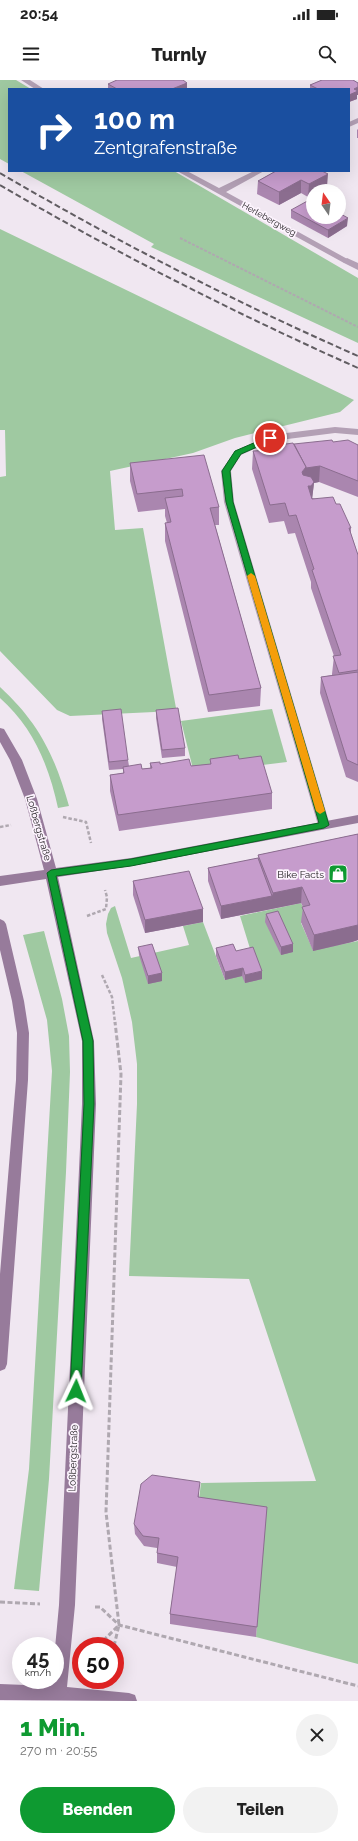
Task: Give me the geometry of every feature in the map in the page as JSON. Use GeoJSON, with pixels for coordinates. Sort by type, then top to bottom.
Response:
{"type":"FeatureCollection","features":[{"type":"Feature","properties":{"kind":"main road","name":"Loßbergstraße"},"geometry":{"type":"LineString","coordinates":[[0,732],[16,760],[31,799],[51,873],[88,1041],[89,1104],[67,1606],[58,1698]]}},
{"type":"Feature","properties":{"kind":"main road"},"geometry":{"type":"LineString","coordinates":[[0,881],[131,862],[358,819]]}},
{"type":"Feature","properties":{"kind":"main road"},"geometry":{"type":"LineString","coordinates":[[0,924],[18,1001],[23,1033],[22,1080],[0,1364]]}},
{"type":"Feature","properties":{"kind":"main road"},"geometry":{"type":"LineString","coordinates":[[0,1692],[58,1698],[129,1701]]}},
{"type":"Feature","properties":{"kind":"street"},"geometry":{"type":"LineString","coordinates":[[25,80],[38,88]]}},
{"type":"Feature","properties":{"kind":"street","name":"Herlebergweg"},"geometry":{"type":"LineString","coordinates":[[183,172],[358,267]]}},
{"type":"Feature","properties":{"kind":"street"},"geometry":{"type":"LineString","coordinates":[[219,192],[258,172]]}},
{"type":"Feature","properties":{"kind":"street"},"geometry":{"type":"LineString","coordinates":[[324,825],[229,502],[226,471],[238,453],[270,438],[335,430],[358,432]]}},
{"type":"Feature","properties":{"kind":"path"},"geometry":{"type":"LineString","coordinates":[[180,238],[358,327]]}},
{"type":"Feature","properties":{"kind":"path"},"geometry":{"type":"LineString","coordinates":[[61,816],[86,822],[91,842]]}},
{"type":"Feature","properties":{"kind":"path"},"geometry":{"type":"LineString","coordinates":[[0,827],[4,826]]}},
{"type":"Feature","properties":{"kind":"path"},"geometry":{"type":"LineString","coordinates":[[92,915],[106,909],[107,897]]}},
{"type":"Feature","properties":{"kind":"path"},"geometry":{"type":"LineString","coordinates":[[101,972],[112,997],[121,1074],[106,1512],[119,1625],[116,1637]]}},
{"type":"Feature","properties":{"kind":"path"},"geometry":{"type":"LineString","coordinates":[[100,1607],[119,1625],[200,1647],[358,1686]]}},
{"type":"Feature","properties":{"kind":"path"},"geometry":{"type":"LineString","coordinates":[[107,1637],[119,1625]]}},
{"type":"Feature","properties":{"kind":"green space"},"geometry":{"type":"Polygon","coordinates":[[[0,80],[16,80],[29,88],[8,88],[8,163],[0,159],[0,80]]]}},
{"type":"Feature","properties":{"kind":"green space"},"geometry":{"type":"Polygon","coordinates":[[[23,172],[176,172],[358,278],[358,343],[151,247],[154,244],[23,172]]]}},
{"type":"Feature","properties":{"kind":"green space"},"geometry":{"type":"Polygon","coordinates":[[[0,229],[354,400],[340,412],[235,438],[193,453],[110,471],[115,530],[143,528],[176,708],[154,712],[70,716],[57,710],[0,651],[0,477],[6,476],[5,430],[0,430],[0,229]]]}},
{"type":"Feature","properties":{"kind":"green space"},"geometry":{"type":"Polygon","coordinates":[[[0,687],[14,700],[44,741],[58,771],[69,806],[58,808],[50,777],[38,748],[22,722],[12,709],[0,698],[0,687]]]}},
{"type":"Feature","properties":{"kind":"green space"},"geometry":{"type":"Polygon","coordinates":[[[272,709],[287,762],[194,773],[181,721],[272,709]]]}},
{"type":"Feature","properties":{"kind":"green space"},"geometry":{"type":"Polygon","coordinates":[[[301,903],[309,921],[301,923],[313,950],[358,941],[358,1664],[256,1637],[266,1517],[198,1507],[201,1483],[316,1481],[249,1279],[129,1276],[137,1104],[137,1064],[132,1022],[122,978],[107,933],[106,924],[108,914],[111,908],[115,906],[131,958],[189,945],[183,926],[203,922],[225,980],[252,955],[240,916],[301,903]]]}},
{"type":"Feature","properties":{"kind":"green space"},"geometry":{"type":"Polygon","coordinates":[[[44,931],[62,999],[69,1036],[70,1072],[49,1479],[39,1591],[14,1589],[29,1469],[52,1071],[47,1020],[23,935],[44,931]]]}},
{"type":"Feature","properties":{"kind":"building"},"geometry":{"type":"Polygon","coordinates":[[[117,80],[183,80],[187,83],[174,88],[115,88],[108,84],[117,80]]]}},
{"type":"Feature","properties":{"kind":"building"},"geometry":{"type":"Polygon","coordinates":[[[322,80],[353,80],[358,83],[358,87],[354,89],[358,91],[350,95],[350,88],[316,88],[310,85],[322,80]]]}},
{"type":"Feature","properties":{"kind":"building"},"geometry":{"type":"Polygon","coordinates":[[[274,172],[324,172],[328,174],[309,184],[301,180],[279,192],[258,181],[274,172]]]}},
{"type":"Feature","properties":{"kind":"building"},"geometry":{"type":"Polygon","coordinates":[[[306,202],[306,218],[291,210],[306,202]]]}},
{"type":"Feature","properties":{"kind":"building"},"geometry":{"type":"Polygon","coordinates":[[[317,224],[338,224],[328,230],[317,224]]]}},
{"type":"Feature","properties":{"kind":"building"},"geometry":{"type":"Polygon","coordinates":[[[332,440],[333,442],[348,440],[358,445],[358,481],[320,466],[306,468],[294,444],[332,440]]]}},
{"type":"Feature","properties":{"kind":"building"},"geometry":{"type":"Polygon","coordinates":[[[293,443],[306,467],[302,472],[303,475],[311,477],[314,482],[311,486],[308,486],[312,499],[333,497],[336,504],[340,504],[351,528],[349,528],[358,555],[358,670],[339,673],[333,656],[341,655],[312,570],[314,569],[296,515],[289,516],[285,503],[270,505],[253,451],[274,450],[272,446],[293,443]]]}},
{"type":"Feature","properties":{"kind":"building"},"geometry":{"type":"Polygon","coordinates":[[[204,455],[219,507],[210,508],[261,688],[209,695],[165,523],[171,522],[165,498],[183,496],[182,489],[137,494],[130,463],[204,455]]]}},
{"type":"Feature","properties":{"kind":"building"},"geometry":{"type":"Polygon","coordinates":[[[358,672],[358,765],[347,760],[321,677],[358,672]]]}},
{"type":"Feature","properties":{"kind":"building"},"geometry":{"type":"Polygon","coordinates":[[[178,708],[185,748],[162,750],[156,710],[178,708]]]}},
{"type":"Feature","properties":{"kind":"building"},"geometry":{"type":"Polygon","coordinates":[[[121,709],[128,760],[109,762],[102,711],[121,709]]]}},
{"type":"Feature","properties":{"kind":"building"},"geometry":{"type":"Polygon","coordinates":[[[238,755],[239,759],[261,756],[272,793],[118,815],[110,775],[124,773],[123,767],[141,764],[142,769],[152,768],[150,763],[160,762],[160,764],[189,759],[191,766],[211,764],[210,759],[238,755]]]}},
{"type":"Feature","properties":{"kind":"building"},"geometry":{"type":"Polygon","coordinates":[[[358,834],[358,925],[314,935],[302,907],[310,905],[302,887],[273,893],[258,855],[358,834]]]}},
{"type":"Feature","properties":{"kind":"building"},"geometry":{"type":"Polygon","coordinates":[[[258,858],[272,896],[221,906],[208,868],[258,858]]]}},
{"type":"Feature","properties":{"kind":"building"},"geometry":{"type":"Polygon","coordinates":[[[189,871],[203,909],[145,920],[133,881],[189,871]]]}},
{"type":"Feature","properties":{"kind":"building"},"geometry":{"type":"Polygon","coordinates":[[[278,911],[293,944],[281,947],[266,914],[278,911]]]}},
{"type":"Feature","properties":{"kind":"building"},"geometry":{"type":"Polygon","coordinates":[[[152,944],[162,973],[148,976],[138,947],[152,944]]]}},
{"type":"Feature","properties":{"kind":"building"},"geometry":{"type":"Polygon","coordinates":[[[233,944],[236,951],[253,947],[262,971],[245,975],[243,968],[225,972],[216,948],[233,944]]]}},
{"type":"Feature","properties":{"kind":"building"},"geometry":{"type":"Polygon","coordinates":[[[152,1475],[200,1482],[198,1497],[267,1507],[257,1627],[170,1614],[178,1557],[157,1553],[159,1538],[143,1536],[134,1524],[141,1484],[152,1475]]]}},
{"type":"Feature","properties":{"kind":"railway"},"geometry":{"type":"LineString","coordinates":[[0,173],[88,223],[176,270],[266,314],[358,356]]}},
{"type":"Feature","properties":{"kind":"railway"},"geometry":{"type":"LineString","coordinates":[[0,185],[88,235],[176,281],[266,326],[358,368]]}},
{"type":"Feature","properties":{"kind":"slow traffic"},"geometry":{"type":"LineString","coordinates":[[251,576],[320,811]]}},
{"type":"Feature","properties":{"kind":"place","name":"Bike Facts"},"geometry":{"type":"Point","coordinates":[338,874]}},
{"type":"Feature","properties":{"kind":"route"},"geometry":{"type":"LineString","coordinates":[[76,1391],[89,1104],[88,1041],[51,873],[98,868],[324,825],[229,502],[226,471],[238,453],[270,438]]}}]}
